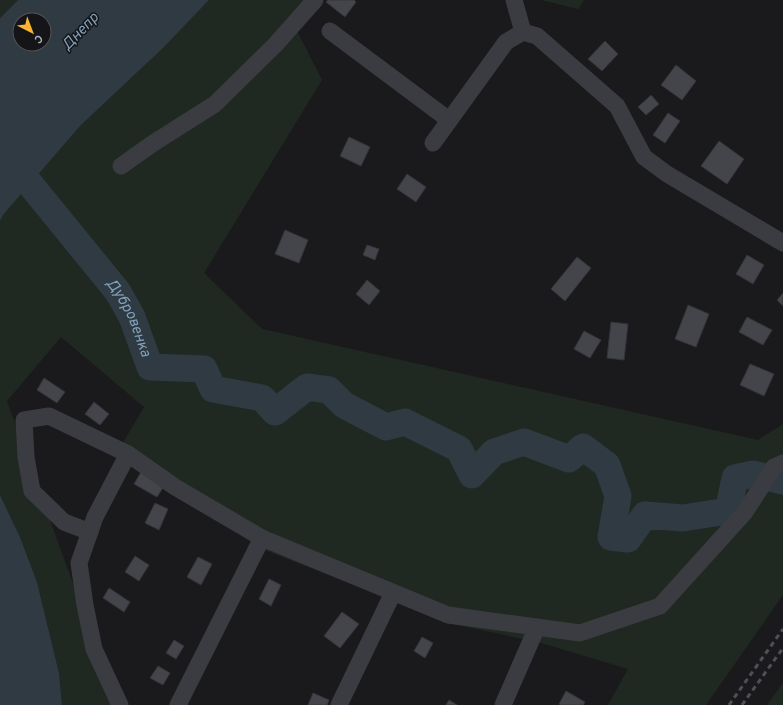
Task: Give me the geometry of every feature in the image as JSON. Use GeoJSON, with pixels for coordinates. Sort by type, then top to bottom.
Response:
{"type":"FeatureCollection","features":[{"type":"Feature","properties":{"kind":"street"},"geometry":{"type":"LineString","coordinates":[[121,166],[152,144],[215,104],[275,45],[315,0]]}},
{"type":"Feature","properties":{"kind":"street"},"geometry":{"type":"LineString","coordinates":[[514,0],[523,32]]}},
{"type":"Feature","properties":{"kind":"street"},"geometry":{"type":"LineString","coordinates":[[330,31],[449,120]]}},
{"type":"Feature","properties":{"kind":"street"},"geometry":{"type":"LineString","coordinates":[[433,143],[506,42],[523,32],[537,36],[617,106],[644,156],[667,174],[783,242]]}},
{"type":"Feature","properties":{"kind":"street"},"geometry":{"type":"LineString","coordinates":[[90,532],[64,522],[32,491],[26,456],[24,420],[49,416],[128,454],[175,487],[262,538],[448,615],[580,633],[660,606],[745,512],[774,467],[783,463]]}},
{"type":"Feature","properties":{"kind":"street"},"geometry":{"type":"LineString","coordinates":[[120,705],[94,649],[85,605],[79,563],[95,517],[128,454]]}},
{"type":"Feature","properties":{"kind":"street"},"geometry":{"type":"LineString","coordinates":[[178,705],[262,538]]}},
{"type":"Feature","properties":{"kind":"street"},"geometry":{"type":"LineString","coordinates":[[339,705],[393,593]]}},
{"type":"Feature","properties":{"kind":"street"},"geometry":{"type":"LineString","coordinates":[[503,705],[537,627]]}},
{"type":"Feature","properties":{"kind":"shaded area"},"geometry":{"type":"Polygon","coordinates":[[[0,0],[18,0],[0,18],[0,0]]]}},
{"type":"Feature","properties":{"kind":"shaded area"},"geometry":{"type":"Polygon","coordinates":[[[209,0],[323,0],[297,31],[322,80],[204,273],[262,329],[758,440],[783,424],[783,595],[706,705],[608,705],[628,669],[538,642],[453,624],[262,549],[117,453],[144,407],[61,337],[7,401],[117,705],[62,705],[59,673],[37,582],[20,537],[0,495],[0,221],[3,215],[81,125],[163,48],[209,0]]]}},
{"type":"Feature","properties":{"kind":"shaded area"},"geometry":{"type":"Polygon","coordinates":[[[541,0],[584,0],[578,9],[541,0]]]}},
{"type":"Feature","properties":{"kind":"shaded area"},"geometry":{"type":"Polygon","coordinates":[[[783,683],[783,705],[767,705],[783,683]]]}},
{"type":"Feature","properties":{"kind":"water","name":"Днепр"},"geometry":{"type":"Polygon","coordinates":[[[18,0],[209,0],[163,48],[81,125],[3,215],[0,221],[0,18],[18,0]]]}},
{"type":"Feature","properties":{"kind":"water"},"geometry":{"type":"Polygon","coordinates":[[[0,495],[20,537],[37,582],[59,673],[62,705],[0,705],[0,495]]]}},
{"type":"Feature","properties":{"kind":"building"},"geometry":{"type":"Polygon","coordinates":[[[328,0],[354,0],[356,2],[345,17],[326,2],[328,0]]]}},
{"type":"Feature","properties":{"kind":"building"},"geometry":{"type":"Polygon","coordinates":[[[605,41],[618,54],[602,71],[588,59],[605,41]]]}},
{"type":"Feature","properties":{"kind":"building"},"geometry":{"type":"Polygon","coordinates":[[[676,65],[696,81],[682,100],[661,85],[676,65]]]}},
{"type":"Feature","properties":{"kind":"building"},"geometry":{"type":"Polygon","coordinates":[[[651,95],[659,104],[646,115],[638,107],[651,95]]]}},
{"type":"Feature","properties":{"kind":"building"},"geometry":{"type":"Polygon","coordinates":[[[668,113],[680,121],[665,143],[653,135],[668,113]]]}},
{"type":"Feature","properties":{"kind":"building"},"geometry":{"type":"Polygon","coordinates":[[[349,137],[370,147],[361,166],[340,156],[349,137]]]}},
{"type":"Feature","properties":{"kind":"building"},"geometry":{"type":"Polygon","coordinates":[[[719,141],[744,159],[727,184],[701,166],[719,141]]]}},
{"type":"Feature","properties":{"kind":"building"},"geometry":{"type":"Polygon","coordinates":[[[407,174],[426,187],[416,202],[397,189],[407,174]]]}},
{"type":"Feature","properties":{"kind":"building"},"geometry":{"type":"Polygon","coordinates":[[[285,230],[308,240],[299,263],[275,254],[285,230]]]}},
{"type":"Feature","properties":{"kind":"building"},"geometry":{"type":"Polygon","coordinates":[[[367,245],[379,249],[375,260],[363,255],[367,245]]]}},
{"type":"Feature","properties":{"kind":"building"},"geometry":{"type":"Polygon","coordinates":[[[747,255],[764,265],[753,284],[736,274],[747,255]]]}},
{"type":"Feature","properties":{"kind":"building"},"geometry":{"type":"Polygon","coordinates":[[[577,257],[591,268],[565,301],[551,289],[577,257]]]}},
{"type":"Feature","properties":{"kind":"building"},"geometry":{"type":"Polygon","coordinates":[[[367,280],[380,291],[369,305],[356,294],[367,280]]]}},
{"type":"Feature","properties":{"kind":"building"},"geometry":{"type":"Polygon","coordinates":[[[783,293],[783,306],[777,300],[783,293]]]}},
{"type":"Feature","properties":{"kind":"building"},"geometry":{"type":"Polygon","coordinates":[[[688,305],[709,314],[696,347],[675,339],[688,305]]]}},
{"type":"Feature","properties":{"kind":"building"},"geometry":{"type":"Polygon","coordinates":[[[747,317],[772,330],[763,345],[739,332],[747,317]]]}},
{"type":"Feature","properties":{"kind":"building"},"geometry":{"type":"Polygon","coordinates":[[[611,322],[628,324],[624,360],[607,358],[611,322]]]}},
{"type":"Feature","properties":{"kind":"building"},"geometry":{"type":"Polygon","coordinates":[[[584,331],[601,340],[590,358],[574,349],[584,331]]]}},
{"type":"Feature","properties":{"kind":"building"},"geometry":{"type":"Polygon","coordinates":[[[750,364],[774,374],[764,396],[740,385],[750,364]]]}},
{"type":"Feature","properties":{"kind":"building"},"geometry":{"type":"Polygon","coordinates":[[[44,378],[65,392],[57,403],[37,390],[44,378]]]}},
{"type":"Feature","properties":{"kind":"building"},"geometry":{"type":"Polygon","coordinates":[[[94,402],[109,414],[100,425],[85,414],[94,402]]]}},
{"type":"Feature","properties":{"kind":"building"},"geometry":{"type":"Polygon","coordinates":[[[141,472],[164,486],[157,497],[134,484],[141,472]]]}},
{"type":"Feature","properties":{"kind":"building"},"geometry":{"type":"Polygon","coordinates":[[[155,503],[168,509],[159,530],[145,523],[155,503]]]}},
{"type":"Feature","properties":{"kind":"building"},"geometry":{"type":"Polygon","coordinates":[[[135,556],[149,565],[139,581],[125,572],[135,556]]]}},
{"type":"Feature","properties":{"kind":"building"},"geometry":{"type":"Polygon","coordinates":[[[198,557],[212,564],[201,585],[187,577],[198,557]]]}},
{"type":"Feature","properties":{"kind":"building"},"geometry":{"type":"Polygon","coordinates":[[[269,579],[281,585],[271,606],[259,599],[269,579]]]}},
{"type":"Feature","properties":{"kind":"building"},"geometry":{"type":"Polygon","coordinates":[[[109,588],[130,602],[124,612],[103,598],[109,588]]]}},
{"type":"Feature","properties":{"kind":"building"},"geometry":{"type":"Polygon","coordinates":[[[342,612],[359,624],[340,648],[324,636],[342,612]]]}},
{"type":"Feature","properties":{"kind":"building"},"geometry":{"type":"Polygon","coordinates":[[[422,637],[433,643],[425,658],[414,651],[422,637]]]}},
{"type":"Feature","properties":{"kind":"building"},"geometry":{"type":"Polygon","coordinates":[[[174,640],[184,646],[176,659],[166,653],[174,640]]]}},
{"type":"Feature","properties":{"kind":"building"},"geometry":{"type":"Polygon","coordinates":[[[158,666],[170,673],[163,685],[150,678],[158,666]]]}},
{"type":"Feature","properties":{"kind":"building"},"geometry":{"type":"Polygon","coordinates":[[[566,691],[585,702],[583,705],[559,704],[566,691]]]}},
{"type":"Feature","properties":{"kind":"building"},"geometry":{"type":"Polygon","coordinates":[[[313,693],[329,700],[327,705],[308,705],[313,693]]]}},
{"type":"Feature","properties":{"kind":"building"},"geometry":{"type":"Polygon","coordinates":[[[449,700],[457,705],[446,705],[449,700]]]}},
{"type":"Feature","properties":{"kind":"waterway","name":"Дубровенка"},"geometry":{"type":"LineString","coordinates":[[0,147],[118,292],[132,317],[150,367],[204,369],[213,389],[262,398],[275,412],[307,387],[329,390],[344,405],[386,427],[405,422],[459,449],[472,475],[494,452],[524,442],[569,459],[583,447],[607,465],[618,496],[611,537],[628,539],[645,515],[683,518],[728,511],[735,478],[753,474],[783,481]]}},
{"type":"Feature","properties":{"kind":"railway"},"geometry":{"type":"LineString","coordinates":[[729,705],[783,629]]}},
{"type":"Feature","properties":{"kind":"railway"},"geometry":{"type":"LineString","coordinates":[[742,705],[783,648]]}}]}
